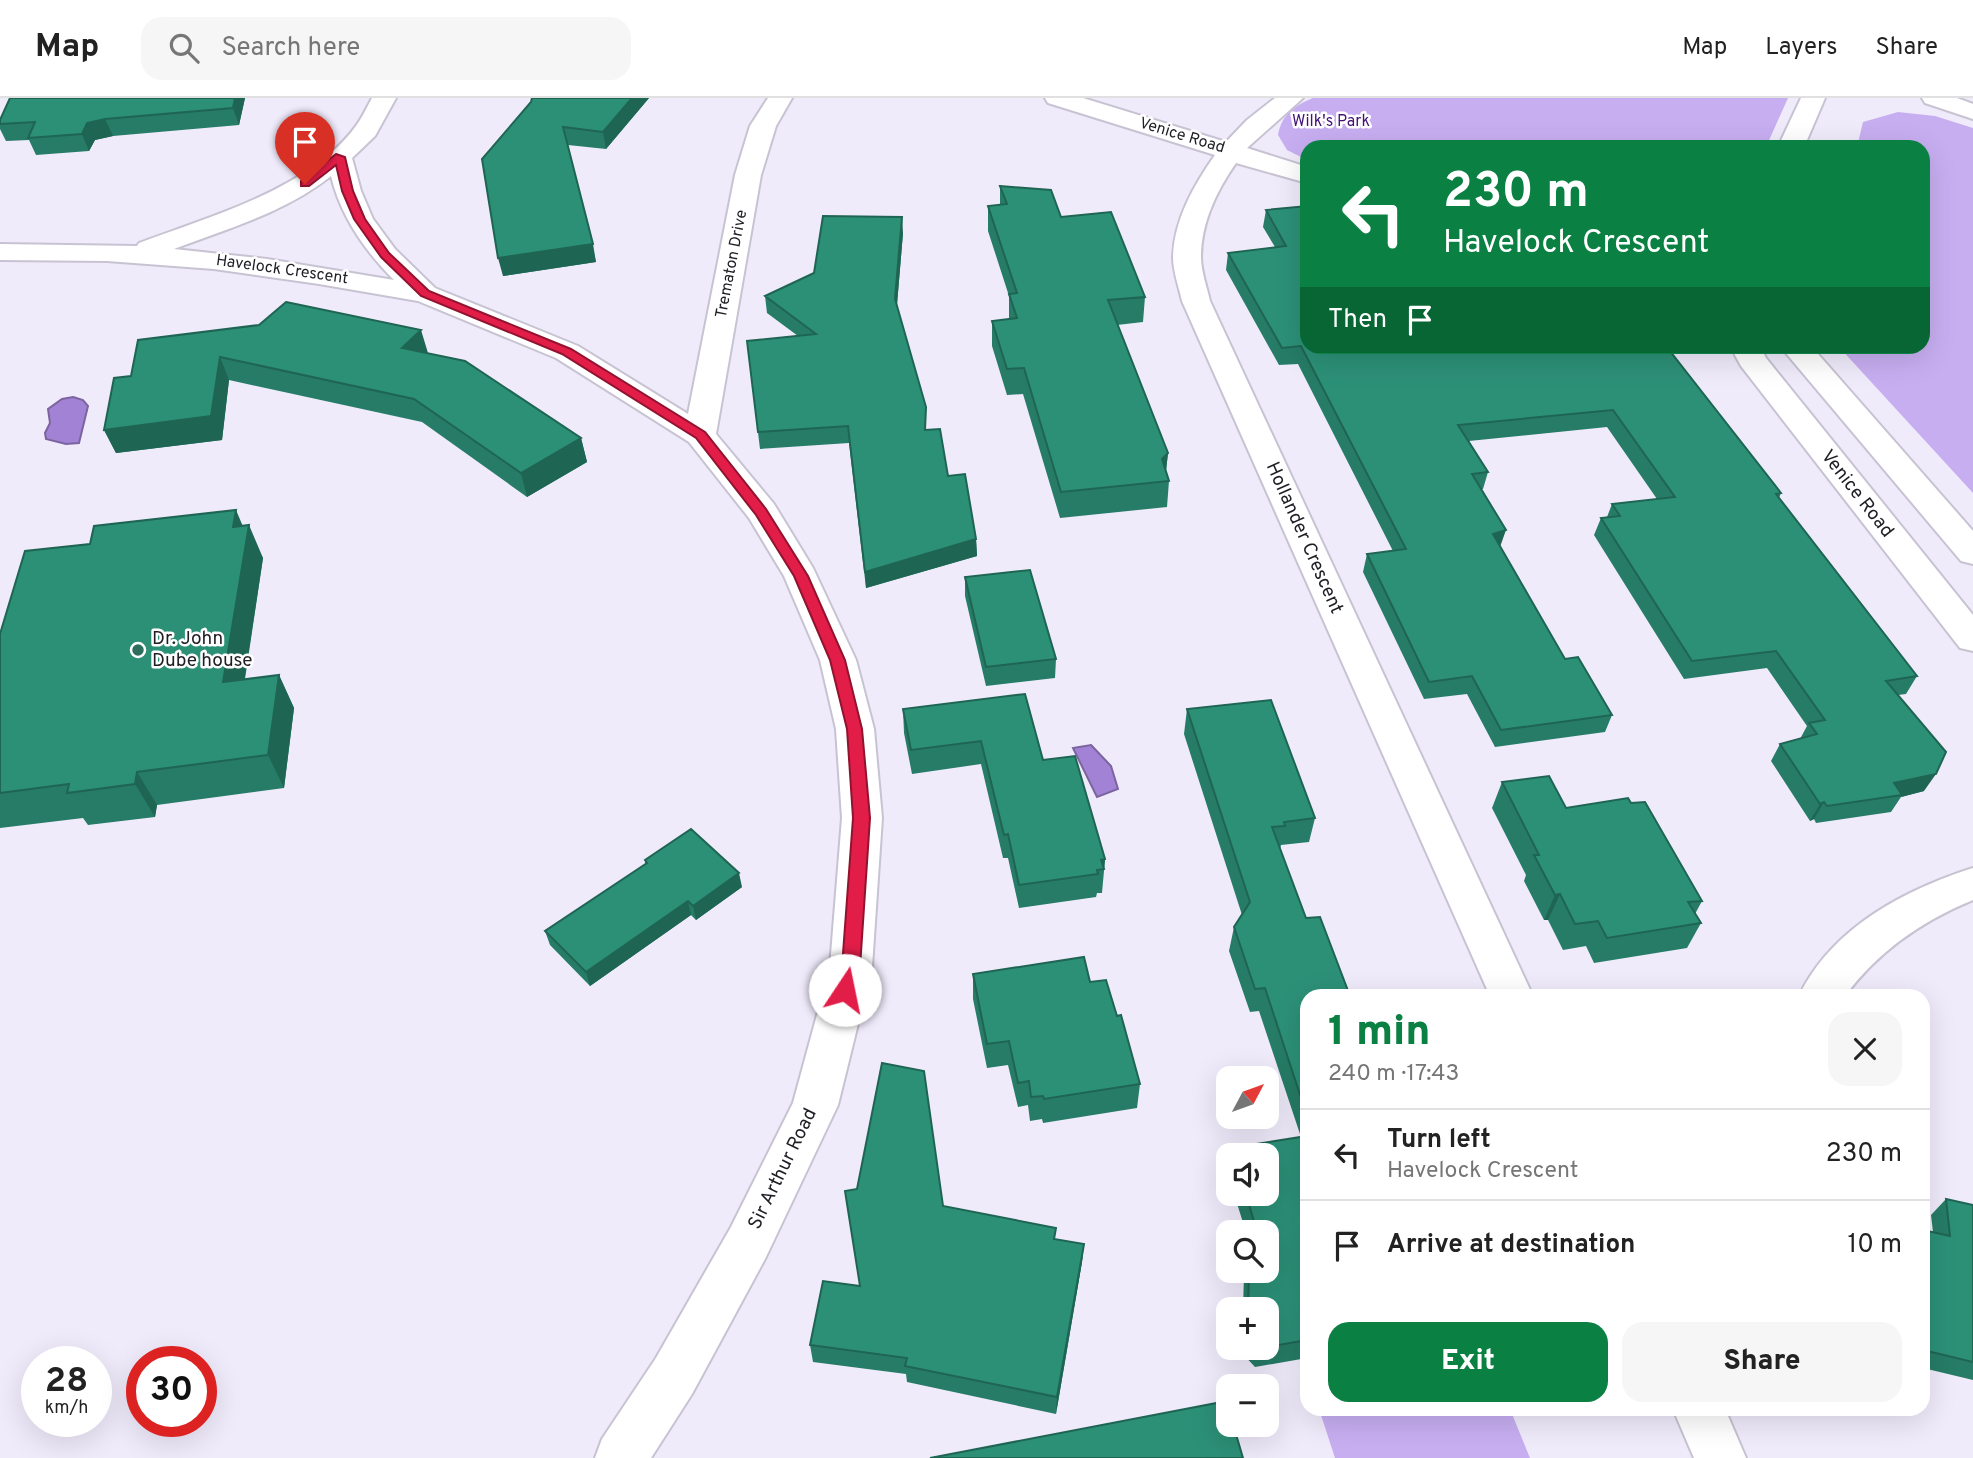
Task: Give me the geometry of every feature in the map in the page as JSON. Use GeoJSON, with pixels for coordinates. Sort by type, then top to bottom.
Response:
{"type":"FeatureCollection","features":[{"type":"Feature","properties":{"kind":"street"},"geometry":{"type":"LineString","coordinates":[[339,157],[366,131],[384,98]]}},
{"type":"Feature","properties":{"kind":"street","name":"Trematon Drive"},"geometry":{"type":"LineString","coordinates":[[700,435],[748,175],[763,126],[780,98]]}},
{"type":"Feature","properties":{"kind":"street","name":"Venice Road"},"geometry":{"type":"LineString","coordinates":[[1057,98],[1300,173]]}},
{"type":"Feature","properties":{"kind":"street","name":"Hollander Crescent"},"geometry":{"type":"LineString","coordinates":[[1291,98],[1275,108],[1231,150],[1206,186],[1194,216],[1187,258],[1196,301],[1509,989]]}},
{"type":"Feature","properties":{"kind":"street"},"geometry":{"type":"LineString","coordinates":[[1794,140],[1813,98]]}},
{"type":"Feature","properties":{"kind":"street"},"geometry":{"type":"LineString","coordinates":[[1934,98],[1973,112]]}},
{"type":"Feature","properties":{"kind":"street","name":"Havelock Crescent"},"geometry":{"type":"LineString","coordinates":[[137,253],[264,205],[305,184],[339,157]]}},
{"type":"Feature","properties":{"kind":"street","name":"Sir Arthur Road"},"geometry":{"type":"LineString","coordinates":[[339,157],[348,191],[360,219],[385,255],[425,294],[567,352],[700,435],[762,512],[801,576],[838,660],[855,729],[862,818],[851,967],[815,1105],[748,1243],[674,1376],[621,1458]]}},
{"type":"Feature","properties":{"kind":"street","name":"Havelock Crescent"},"geometry":{"type":"LineString","coordinates":[[0,253],[137,253],[308,271],[425,294]]}},
{"type":"Feature","properties":{"kind":"street","name":"Venice Road"},"geometry":{"type":"LineString","coordinates":[[1749,354],[1857,495],[1973,639]]}},
{"type":"Feature","properties":{"kind":"street"},"geometry":{"type":"LineString","coordinates":[[1802,354],[1973,553]]}},
{"type":"Feature","properties":{"kind":"street"},"geometry":{"type":"LineString","coordinates":[[1857,495],[1921,491]]}},
{"type":"Feature","properties":{"kind":"street"},"geometry":{"type":"LineString","coordinates":[[1826,989],[1852,956],[1899,919],[1947,891],[1973,884]]}},
{"type":"Feature","properties":{"kind":"green space","name":"Wilk's Park"},"geometry":{"type":"Polygon","coordinates":[[[1313,98],[1788,98],[1769,140],[1300,140],[1300,156],[1287,150],[1278,135],[1282,121],[1300,104],[1313,98]]]}},
{"type":"Feature","properties":{"kind":"green space"},"geometry":{"type":"Polygon","coordinates":[[[1898,112],[1935,116],[1973,128],[1973,493],[1845,354],[1930,354],[1930,140],[1859,140],[1863,122],[1898,112]]]}},
{"type":"Feature","properties":{"kind":"green space"},"geometry":{"type":"Polygon","coordinates":[[[1321,1416],[1513,1416],[1530,1458],[1335,1458],[1321,1416]]]}},
{"type":"Feature","properties":{"kind":"shaded area"},"geometry":{"type":"Polygon","coordinates":[[[73,397],[83,400],[88,406],[79,443],[66,444],[46,439],[45,433],[50,423],[48,409],[62,399],[73,397]]]}},
{"type":"Feature","properties":{"kind":"shaded area"},"geometry":{"type":"Polygon","coordinates":[[[1091,745],[1111,766],[1118,789],[1097,797],[1073,748],[1091,745]]]}},
{"type":"Feature","properties":{"kind":"building"},"geometry":{"type":"Polygon","coordinates":[[[10,98],[235,98],[233,108],[105,119],[87,123],[82,134],[28,138],[35,122],[0,124],[10,98]]]}},
{"type":"Feature","properties":{"kind":"building"},"geometry":{"type":"Polygon","coordinates":[[[532,98],[632,98],[603,132],[563,127],[593,244],[498,258],[482,159],[532,98]]]}},
{"type":"Feature","properties":{"kind":"building"},"geometry":{"type":"Polygon","coordinates":[[[1000,186],[1051,190],[1061,217],[1111,212],[1145,297],[1108,300],[1168,453],[1162,459],[1169,481],[1061,492],[1024,368],[1007,369],[992,321],[1017,318],[1009,294],[1017,293],[988,206],[1007,204],[1000,186]]]}},
{"type":"Feature","properties":{"kind":"building"},"geometry":{"type":"Polygon","coordinates":[[[1300,207],[1300,346],[1282,348],[1228,253],[1286,246],[1266,210],[1300,207]]]}},
{"type":"Feature","properties":{"kind":"building"},"geometry":{"type":"Polygon","coordinates":[[[823,216],[902,217],[895,299],[926,407],[925,430],[940,429],[948,476],[965,474],[976,539],[865,572],[848,426],[758,432],[747,341],[816,334],[765,296],[814,273],[823,216]]]}},
{"type":"Feature","properties":{"kind":"building"},"geometry":{"type":"Polygon","coordinates":[[[286,302],[421,330],[402,348],[465,361],[581,438],[521,473],[414,399],[220,357],[211,416],[104,430],[114,378],[131,376],[138,340],[259,325],[286,302]]]}},
{"type":"Feature","properties":{"kind":"building"},"geometry":{"type":"Polygon","coordinates":[[[1305,354],[1672,354],[1781,493],[1776,494],[1917,676],[1886,681],[1946,752],[1936,774],[1894,783],[1902,795],[1827,806],[1824,802],[1820,804],[1780,744],[1817,734],[1809,723],[1825,720],[1776,651],[1692,661],[1601,518],[1620,516],[1612,504],[1675,497],[1613,410],[1458,425],[1488,472],[1472,474],[1506,530],[1493,534],[1565,659],[1578,657],[1612,715],[1501,730],[1472,676],[1429,682],[1367,554],[1406,549],[1305,354]]]}},
{"type":"Feature","properties":{"kind":"building","name":"Dr. John Dube house"},"geometry":{"type":"Polygon","coordinates":[[[236,510],[233,527],[249,525],[223,682],[279,675],[268,755],[137,772],[135,784],[67,793],[69,784],[0,793],[0,634],[25,551],[90,544],[94,526],[236,510]]]}},
{"type":"Feature","properties":{"kind":"building"},"geometry":{"type":"Polygon","coordinates":[[[1030,570],[1056,659],[986,667],[965,577],[1030,570]]]}},
{"type":"Feature","properties":{"kind":"building"},"geometry":{"type":"Polygon","coordinates":[[[1025,694],[1043,760],[1075,756],[1105,859],[1101,860],[1104,869],[1097,870],[1098,874],[1019,885],[1008,834],[1004,835],[981,741],[911,750],[903,709],[1025,694]]]}},
{"type":"Feature","properties":{"kind":"building"},"geometry":{"type":"Polygon","coordinates":[[[1271,700],[1315,818],[1284,822],[1285,826],[1272,827],[1306,918],[1320,917],[1347,989],[1300,989],[1300,1095],[1265,988],[1255,989],[1234,927],[1250,902],[1187,709],[1271,700]]]}},
{"type":"Feature","properties":{"kind":"building"},"geometry":{"type":"Polygon","coordinates":[[[1549,776],[1566,808],[1628,798],[1631,803],[1645,802],[1702,901],[1688,902],[1701,923],[1607,938],[1598,921],[1575,924],[1560,894],[1555,895],[1534,855],[1539,855],[1502,782],[1549,776]]]}},
{"type":"Feature","properties":{"kind":"building"},"geometry":{"type":"Polygon","coordinates":[[[691,829],[739,873],[693,906],[688,901],[586,972],[545,931],[647,863],[645,860],[691,829]]]}},
{"type":"Feature","properties":{"kind":"building"},"geometry":{"type":"Polygon","coordinates":[[[1084,957],[1090,982],[1106,980],[1117,1016],[1121,1015],[1140,1084],[1044,1099],[1043,1096],[1031,1097],[1029,1081],[1018,1083],[1009,1041],[987,1044],[973,974],[1084,957]]]}},
{"type":"Feature","properties":{"kind":"building"},"geometry":{"type":"Polygon","coordinates":[[[882,1063],[924,1071],[943,1206],[1056,1228],[1054,1239],[1084,1244],[1057,1397],[905,1366],[907,1358],[810,1345],[823,1281],[860,1286],[845,1191],[857,1189],[882,1063]]]}},
{"type":"Feature","properties":{"kind":"building"},"geometry":{"type":"Polygon","coordinates":[[[1300,1137],[1300,1341],[1279,1345],[1279,1297],[1248,1297],[1249,1283],[1279,1283],[1279,1220],[1254,1220],[1249,1206],[1279,1206],[1279,1143],[1263,1143],[1300,1137]]]}},
{"type":"Feature","properties":{"kind":"building"},"geometry":{"type":"Polygon","coordinates":[[[1946,1199],[1973,1205],[1973,1362],[1930,1352],[1930,1232],[1950,1236],[1946,1199]]]}},
{"type":"Feature","properties":{"kind":"building"},"geometry":{"type":"Polygon","coordinates":[[[1216,1403],[1216,1437],[1237,1437],[1243,1458],[930,1458],[1216,1403]]]}},
{"type":"Feature","properties":{"kind":"place","name":"Dr. John Dube house"},"geometry":{"type":"Point","coordinates":[138,650]}},
{"type":"Feature","properties":{"kind":"route"},"geometry":{"type":"LineString","coordinates":[[305,184],[339,157],[348,191],[360,219],[385,255],[425,294],[498,321],[567,352],[700,435],[762,512],[801,576],[838,660],[855,729],[862,818],[851,967],[845,990]]}}]}
